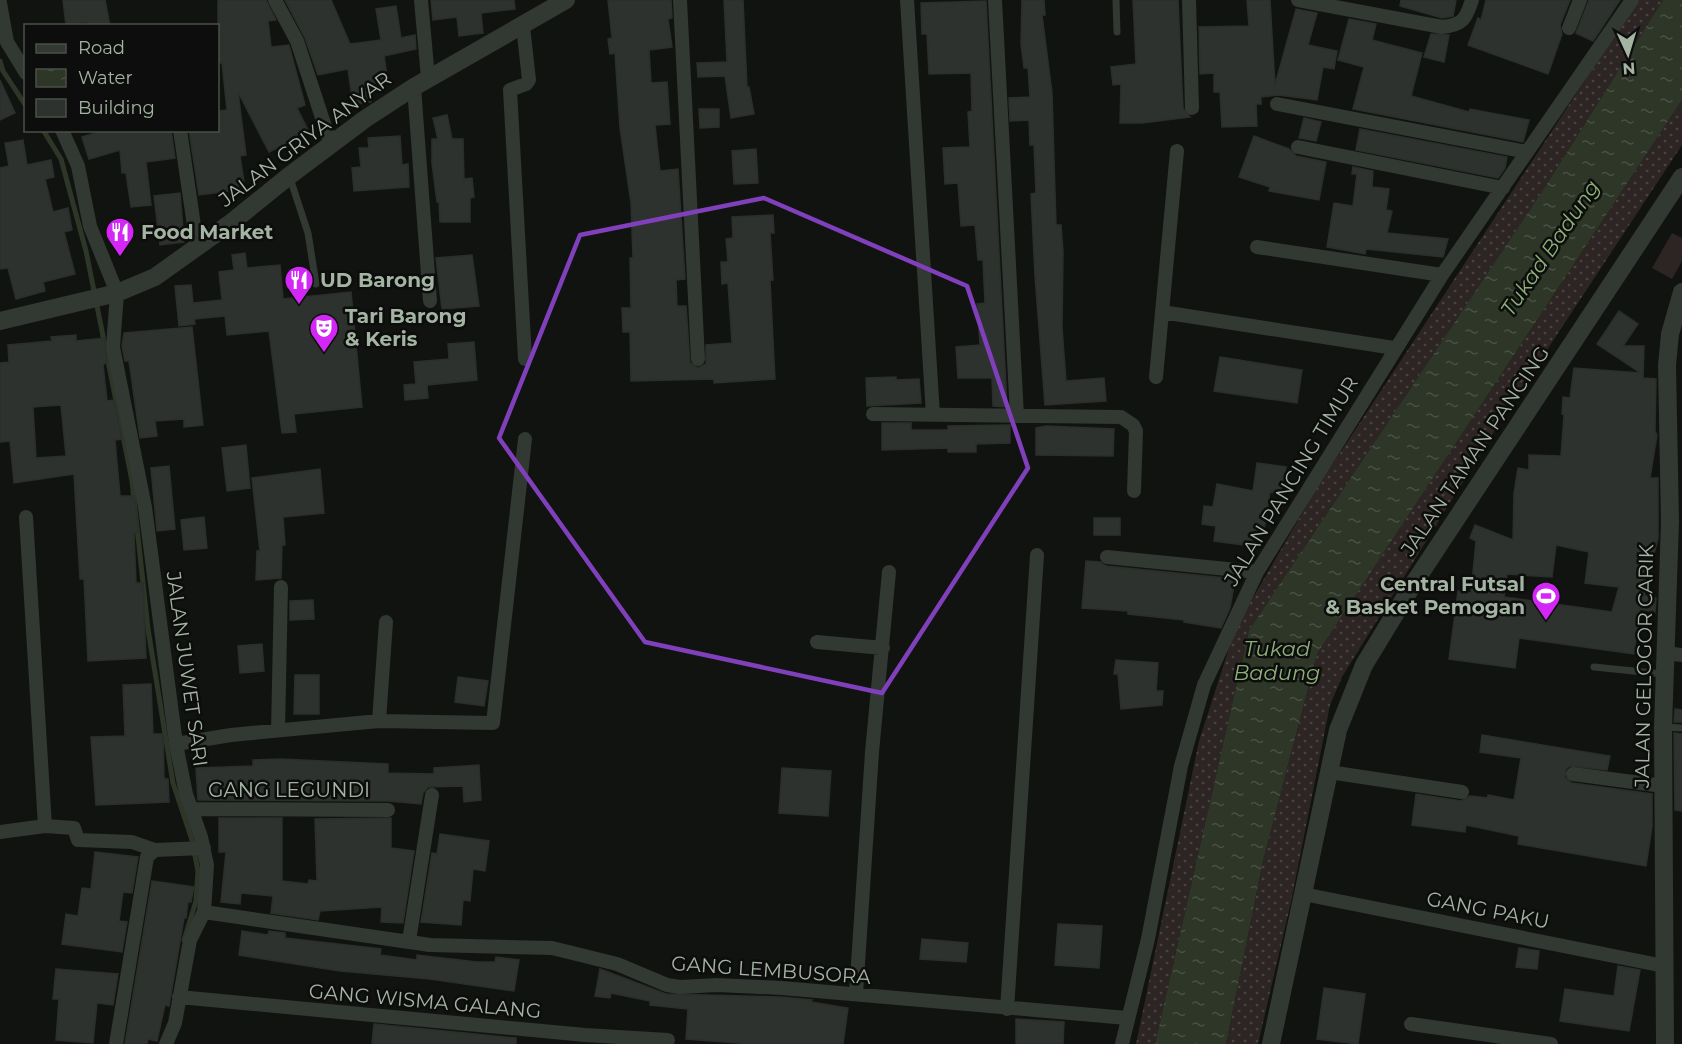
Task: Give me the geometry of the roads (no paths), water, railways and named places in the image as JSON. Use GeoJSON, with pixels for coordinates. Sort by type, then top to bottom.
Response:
{"type":"FeatureCollection","features":[{"type":"Feature","properties":{"kind":"street"},"geometry":{"type":"LineString","coordinates":[[275,0],[297,41],[331,144]]}},
{"type":"Feature","properties":{"kind":"street"},"geometry":{"type":"LineString","coordinates":[[421,0],[421,82],[430,300]]}},
{"type":"Feature","properties":{"kind":"street","name":"JALAN GRIYA ANYAR"},"geometry":{"type":"LineString","coordinates":[[0,321],[114,293],[155,277],[232,222],[331,144],[421,82],[566,0]]}},
{"type":"Feature","properties":{"kind":"street"},"geometry":{"type":"LineString","coordinates":[[680,0],[698,359]]}},
{"type":"Feature","properties":{"kind":"street"},"geometry":{"type":"LineString","coordinates":[[901,0],[905,66]]}},
{"type":"Feature","properties":{"kind":"street"},"geometry":{"type":"LineString","coordinates":[[906,0],[933,414]]}},
{"type":"Feature","properties":{"kind":"street"},"geometry":{"type":"LineString","coordinates":[[995,0],[1017,416]]}},
{"type":"Feature","properties":{"kind":"street"},"geometry":{"type":"LineString","coordinates":[[1189,0],[1192,108]]}},
{"type":"Feature","properties":{"kind":"street"},"geometry":{"type":"LineString","coordinates":[[1298,0],[1442,27],[1461,23],[1466,19],[1472,0]]}},
{"type":"Feature","properties":{"kind":"street"},"geometry":{"type":"LineString","coordinates":[[1569,28],[1580,0]]}},
{"type":"Feature","properties":{"kind":"street","name":"JALAN PANCING TIMUR"},"geometry":{"type":"LineString","coordinates":[[1122,1044],[1148,939],[1181,766],[1204,685],[1257,572],[1394,348],[1632,0]]}},
{"type":"Feature","properties":{"kind":"street"},"geometry":{"type":"LineString","coordinates":[[0,3],[7,42],[24,70]]}},
{"type":"Feature","properties":{"kind":"street"},"geometry":{"type":"LineString","coordinates":[[523,26],[529,80],[526,84],[510,90],[525,359]]}},
{"type":"Feature","properties":{"kind":"street"},"geometry":{"type":"LineString","coordinates":[[1277,104],[1527,152]]}},
{"type":"Feature","properties":{"kind":"street"},"geometry":{"type":"LineString","coordinates":[[63,132],[78,166],[90,226],[114,293]]}},
{"type":"Feature","properties":{"kind":"street"},"geometry":{"type":"LineString","coordinates":[[180,132],[197,246]]}},
{"type":"Feature","properties":{"kind":"street"},"geometry":{"type":"LineString","coordinates":[[1298,147],[1503,188]]}},
{"type":"Feature","properties":{"kind":"street"},"geometry":{"type":"LineString","coordinates":[[1156,377],[1177,151]]}},
{"type":"Feature","properties":{"kind":"street","name":"JALAN TAMAN PANCING"},"geometry":{"type":"LineString","coordinates":[[1271,1044],[1338,730],[1352,691],[1383,632],[1682,177]]}},
{"type":"Feature","properties":{"kind":"street"},"geometry":{"type":"LineString","coordinates":[[1257,247],[1442,275]]}},
{"type":"Feature","properties":{"kind":"street","name":"JALAN GELOGOR CARIK"},"geometry":{"type":"LineString","coordinates":[[1665,1044],[1663,786],[1665,674],[1674,654],[1673,487],[1667,365],[1676,308],[1682,292]]}},
{"type":"Feature","properties":{"kind":"street","name":"JALAN JUWET SARI"},"geometry":{"type":"LineString","coordinates":[[114,293],[113,347],[145,507],[176,744],[191,809],[204,848],[207,885],[204,912],[190,940],[175,1023],[166,1044]]}},
{"type":"Feature","properties":{"kind":"street"},"geometry":{"type":"LineString","coordinates":[[1162,312],[1394,348]]}},
{"type":"Feature","properties":{"kind":"street"},"geometry":{"type":"LineString","coordinates":[[873,414],[1109,415],[1128,420],[1137,431],[1134,491]]}},
{"type":"Feature","properties":{"kind":"street"},"geometry":{"type":"LineString","coordinates":[[176,744],[278,730],[379,721],[493,723],[525,439]]}},
{"type":"Feature","properties":{"kind":"street"},"geometry":{"type":"LineString","coordinates":[[26,517],[45,826]]}},
{"type":"Feature","properties":{"kind":"street"},"geometry":{"type":"LineString","coordinates":[[1007,1009],[1037,555]]}},
{"type":"Feature","properties":{"kind":"street"},"geometry":{"type":"LineString","coordinates":[[1107,557],[1257,572]]}},
{"type":"Feature","properties":{"kind":"street"},"geometry":{"type":"LineString","coordinates":[[856,994],[872,752],[889,572]]}},
{"type":"Feature","properties":{"kind":"street"},"geometry":{"type":"LineString","coordinates":[[278,730],[281,587]]}},
{"type":"Feature","properties":{"kind":"street"},"geometry":{"type":"LineString","coordinates":[[379,721],[386,622]]}},
{"type":"Feature","properties":{"kind":"street"},"geometry":{"type":"LineString","coordinates":[[817,642],[883,648]]}},
{"type":"Feature","properties":{"kind":"street"},"geometry":{"type":"LineString","coordinates":[[1329,772],[1462,792]]}},
{"type":"Feature","properties":{"kind":"street"},"geometry":{"type":"LineString","coordinates":[[1573,774],[1663,786]]}},
{"type":"Feature","properties":{"kind":"street"},"geometry":{"type":"LineString","coordinates":[[408,941],[432,795]]}},
{"type":"Feature","properties":{"kind":"street","name":"GANG LEGUNDI"},"geometry":{"type":"LineString","coordinates":[[191,809],[388,810]]}},
{"type":"Feature","properties":{"kind":"street"},"geometry":{"type":"LineString","coordinates":[[0,832],[45,826],[74,828],[78,840],[132,842],[155,850],[204,848]]}},
{"type":"Feature","properties":{"kind":"street"},"geometry":{"type":"LineString","coordinates":[[116,1044],[147,857],[155,850]]}},
{"type":"Feature","properties":{"kind":"street","name":"GANG PAKU"},"geometry":{"type":"LineString","coordinates":[[1303,894],[1665,966]]}},
{"type":"Feature","properties":{"kind":"street","name":"GANG LEMBUSORA"},"geometry":{"type":"LineString","coordinates":[[204,912],[430,945],[552,948],[596,958],[667,985],[680,987],[717,985],[856,994],[1127,1018]]}},
{"type":"Feature","properties":{"kind":"street","name":"GANG WISMA GALANG"},"geometry":{"type":"LineString","coordinates":[[179,997],[585,1035],[668,1040]]}},
{"type":"Feature","properties":{"kind":"street"},"geometry":{"type":"LineString","coordinates":[[1411,1024],[1515,1041],[1551,1044]]}},
{"type":"Feature","properties":{"kind":"lane"},"geometry":{"type":"LineString","coordinates":[[1116,0],[1118,32]]}},
{"type":"Feature","properties":{"kind":"lane"},"geometry":{"type":"LineString","coordinates":[[289,176],[308,233],[316,284]]}},
{"type":"Feature","properties":{"kind":"lane"},"geometry":{"type":"LineString","coordinates":[[1594,667],[1665,674]]}},
{"type":"Feature","properties":{"kind":"lane"},"geometry":{"type":"LineString","coordinates":[[1664,727],[1682,728]]}},
{"type":"Feature","properties":{"kind":"water","name":"Tukad Badung"},"geometry":{"type":"Polygon","coordinates":[[[1663,0],[1682,0],[1682,100],[1317,654],[1263,861],[1226,1044],[1155,1044],[1249,630],[1543,190],[1663,0]]]}},
{"type":"Feature","properties":{"kind":"waterway"},"geometry":{"type":"LineString","coordinates":[[0,61],[3,71],[24,103]]}},
{"type":"Feature","properties":{"kind":"waterway"},"geometry":{"type":"LineString","coordinates":[[44,132],[61,159],[86,251],[132,481],[148,629],[173,783],[192,840],[198,871],[196,901],[184,940]]}},
{"type":"Feature","properties":{"kind":"place","name":"Food Market"},"geometry":{"type":"Point","coordinates":[120,258]}},
{"type":"Feature","properties":{"kind":"place","name":"UD Barong"},"geometry":{"type":"Point","coordinates":[299,306]}},
{"type":"Feature","properties":{"kind":"place","name":"Tari Barong & Keris"},"geometry":{"type":"Point","coordinates":[324,354]}},
{"type":"Feature","properties":{"kind":"place","name":"Central Futsal & Basket Pemogan"},"geometry":{"type":"Point","coordinates":[1546,622]}}]}
